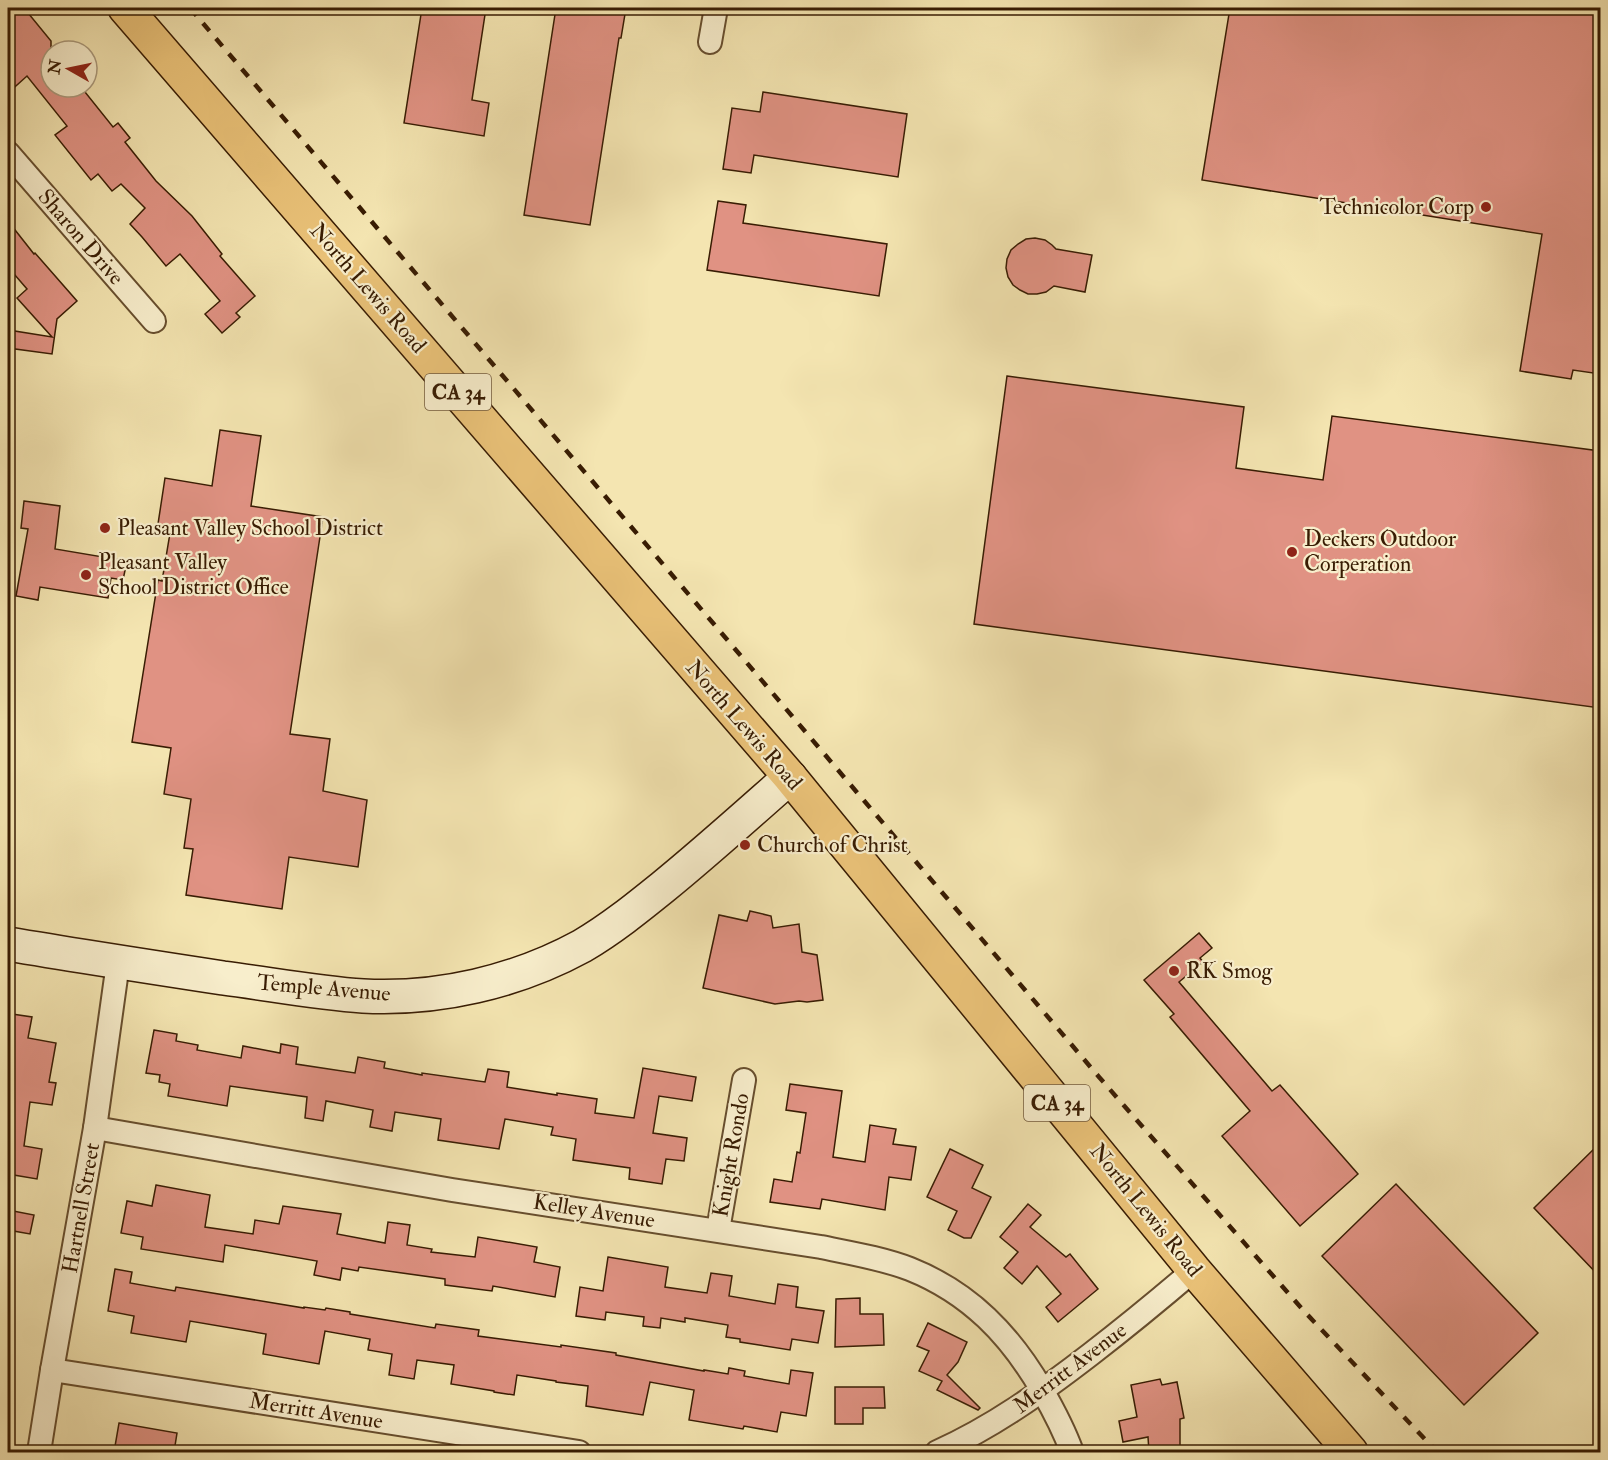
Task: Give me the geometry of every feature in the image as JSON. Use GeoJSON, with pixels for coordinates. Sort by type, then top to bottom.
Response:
{"type":"FeatureCollection","features":[{"type":"Feature","properties":{"kind":"main road","name":"North Lewis Road"},"geometry":{"type":"LineString","coordinates":[[125,8],[790,777],[1194,1270],[1351,1452]]}},
{"type":"Feature","properties":{"kind":"main road","name":"Temple Avenue"},"geometry":{"type":"LineString","coordinates":[[8,944],[118,963],[364,996],[447,991],[496,981],[540,966],[581,946],[612,927],[730,831],[790,777]]}},
{"type":"Feature","properties":{"kind":"street"},"geometry":{"type":"LineString","coordinates":[[710,42],[716,8]]}},
{"type":"Feature","properties":{"kind":"street","name":"Sharon Drive"},"geometry":{"type":"LineString","coordinates":[[8,154],[154,321]]}},
{"type":"Feature","properties":{"kind":"street","name":"Hartnell Street"},"geometry":{"type":"LineString","coordinates":[[39,1452],[95,1128],[118,963]]}},
{"type":"Feature","properties":{"kind":"street","name":"Knight Rondo"},"geometry":{"type":"LineString","coordinates":[[718,1230],[744,1080]]}},
{"type":"Feature","properties":{"kind":"street","name":"Kelley Avenue"},"geometry":{"type":"LineString","coordinates":[[95,1128],[452,1190],[820,1247],[908,1269],[935,1281],[965,1299],[991,1322],[1027,1365],[1064,1431],[1072,1452]]}},
{"type":"Feature","properties":{"kind":"street","name":"Merritt Avenue"},"geometry":{"type":"LineString","coordinates":[[937,1452],[1013,1411],[1043,1391],[1194,1270]]}},
{"type":"Feature","properties":{"kind":"street","name":"Merritt Avenue"},"geometry":{"type":"LineString","coordinates":[[52,1370],[579,1452]]}},
{"type":"Feature","properties":{"kind":"building"},"geometry":{"type":"Polygon","coordinates":[[[8,8],[24,8],[49,39],[39,39],[39,91],[27,76],[8,93],[8,8]]]}},
{"type":"Feature","properties":{"kind":"building"},"geometry":{"type":"Polygon","coordinates":[[[422,8],[486,8],[472,100],[489,103],[484,136],[404,123],[422,8]]]}},
{"type":"Feature","properties":{"kind":"building"},"geometry":{"type":"Polygon","coordinates":[[[556,8],[626,8],[621,38],[619,38],[590,225],[524,215],[556,8]]]}},
{"type":"Feature","properties":{"kind":"building","name":"Technicolor Corp"},"geometry":{"type":"Polygon","coordinates":[[[1230,8],[1600,8],[1600,374],[1573,370],[1571,379],[1520,371],[1542,234],[1202,180],[1230,8]]]}},
{"type":"Feature","properties":{"kind":"building"},"geometry":{"type":"Polygon","coordinates":[[[763,92],[907,114],[898,177],[754,155],[751,173],[723,169],[732,108],[760,112],[763,92]]]}},
{"type":"Feature","properties":{"kind":"building"},"geometry":{"type":"Polygon","coordinates":[[[45,99],[91,99],[113,127],[118,123],[130,138],[125,142],[156,181],[192,216],[222,254],[220,256],[255,296],[236,313],[240,317],[222,333],[205,314],[220,301],[180,254],[166,266],[130,224],[145,208],[121,184],[112,191],[98,174],[91,180],[55,135],[67,126],[45,99]]]}},
{"type":"Feature","properties":{"kind":"building"},"geometry":{"type":"Polygon","coordinates":[[[718,201],[746,205],[743,223],[887,244],[879,296],[707,270],[718,201]]]}},
{"type":"Feature","properties":{"kind":"building"},"geometry":{"type":"Polygon","coordinates":[[[8,221],[34,254],[77,301],[57,319],[52,354],[8,348],[8,330],[52,337],[17,298],[27,289],[8,267],[8,221]]]}},
{"type":"Feature","properties":{"kind":"building"},"geometry":{"type":"Polygon","coordinates":[[[1026,239],[1045,240],[1056,249],[1092,255],[1085,292],[1054,286],[1046,292],[1028,294],[1013,285],[1006,268],[1011,250],[1026,239]]]}},
{"type":"Feature","properties":{"kind":"building","name":"Deckers Outdoor Corperation"},"geometry":{"type":"Polygon","coordinates":[[[1007,376],[1244,407],[1236,468],[1323,480],[1332,416],[1600,451],[1600,708],[974,624],[1007,376]]]}},
{"type":"Feature","properties":{"kind":"building"},"geometry":{"type":"Polygon","coordinates":[[[220,430],[261,436],[251,506],[323,517],[290,734],[330,739],[323,791],[367,800],[358,867],[289,857],[282,909],[186,895],[193,849],[184,848],[191,799],[164,794],[171,748],[132,742],[158,580],[162,581],[171,527],[158,524],[165,478],[212,486],[220,430]]]}},
{"type":"Feature","properties":{"kind":"building"},"geometry":{"type":"Polygon","coordinates":[[[24,501],[60,506],[55,549],[127,561],[123,580],[111,578],[108,598],[40,587],[38,600],[16,596],[28,529],[21,528],[24,501]]]}},
{"type":"Feature","properties":{"kind":"building"},"geometry":{"type":"Polygon","coordinates":[[[750,911],[771,916],[773,928],[799,924],[802,952],[817,955],[823,1000],[775,1004],[703,988],[719,915],[747,921],[750,911]]]}},
{"type":"Feature","properties":{"kind":"building"},"geometry":{"type":"Polygon","coordinates":[[[1199,933],[1212,948],[1200,958],[1203,962],[1179,982],[1272,1091],[1280,1085],[1358,1174],[1300,1226],[1222,1136],[1250,1111],[1170,1017],[1174,1014],[1144,980],[1199,933]]]}},
{"type":"Feature","properties":{"kind":"building"},"geometry":{"type":"Polygon","coordinates":[[[12,1014],[32,1017],[28,1038],[56,1043],[49,1082],[56,1083],[52,1105],[30,1102],[24,1146],[42,1149],[37,1179],[8,1174],[8,1037],[12,1014]]]}},
{"type":"Feature","properties":{"kind":"building"},"geometry":{"type":"Polygon","coordinates":[[[154,1030],[177,1034],[176,1041],[198,1045],[197,1050],[241,1058],[243,1046],[280,1053],[281,1044],[298,1047],[296,1064],[355,1073],[358,1057],[385,1062],[384,1068],[485,1082],[488,1069],[509,1072],[507,1087],[597,1099],[595,1113],[634,1118],[643,1068],[696,1077],[692,1101],[659,1096],[653,1133],[687,1138],[684,1161],[666,1159],[662,1184],[629,1179],[630,1168],[573,1160],[576,1139],[551,1135],[553,1127],[505,1119],[499,1149],[438,1140],[441,1119],[395,1112],[392,1131],[370,1127],[373,1110],[326,1101],[323,1121],[305,1118],[307,1097],[230,1086],[227,1106],[168,1096],[170,1084],[159,1082],[160,1075],[146,1073],[154,1030]]]}},
{"type":"Feature","properties":{"kind":"building"},"geometry":{"type":"Polygon","coordinates":[[[790,1084],[842,1091],[833,1157],[865,1162],[870,1125],[896,1129],[893,1144],[916,1147],[911,1180],[889,1177],[885,1210],[822,1199],[820,1209],[770,1202],[774,1179],[792,1182],[797,1152],[800,1153],[806,1113],[786,1110],[790,1084]]]}},
{"type":"Feature","properties":{"kind":"building"},"geometry":{"type":"Polygon","coordinates":[[[1600,1143],[1600,1277],[1534,1208],[1600,1143]]]}},
{"type":"Feature","properties":{"kind":"building"},"geometry":{"type":"Polygon","coordinates":[[[950,1149],[983,1165],[972,1188],[991,1197],[971,1238],[964,1238],[948,1230],[957,1211],[927,1197],[950,1149]]]}},
{"type":"Feature","properties":{"kind":"building"},"geometry":{"type":"Polygon","coordinates":[[[1396,1184],[1538,1333],[1464,1405],[1322,1256],[1396,1184]]]}},
{"type":"Feature","properties":{"kind":"building"},"geometry":{"type":"Polygon","coordinates":[[[156,1185],[210,1195],[205,1227],[253,1234],[255,1220],[279,1224],[283,1206],[341,1214],[337,1234],[385,1243],[388,1222],[410,1225],[407,1245],[432,1249],[431,1252],[475,1257],[478,1237],[537,1247],[534,1262],[560,1267],[555,1297],[493,1286],[492,1291],[445,1285],[445,1279],[359,1267],[358,1271],[342,1268],[340,1280],[314,1275],[317,1261],[225,1245],[223,1262],[141,1249],[143,1237],[121,1233],[127,1201],[152,1206],[156,1185]]]}},
{"type":"Feature","properties":{"kind":"building"},"geometry":{"type":"Polygon","coordinates":[[[1028,1204],[1041,1215],[1030,1227],[1066,1257],[1070,1254],[1098,1289],[1058,1322],[1046,1307],[1061,1294],[1037,1266],[1022,1284],[1004,1268],[1018,1252],[1000,1237],[1028,1204]]]}},
{"type":"Feature","properties":{"kind":"building"},"geometry":{"type":"Polygon","coordinates":[[[8,1210],[34,1215],[30,1234],[8,1230],[8,1210]]]}},
{"type":"Feature","properties":{"kind":"building"},"geometry":{"type":"Polygon","coordinates":[[[608,1257],[668,1267],[665,1287],[707,1293],[711,1273],[732,1276],[729,1296],[775,1304],[778,1284],[798,1287],[796,1307],[824,1311],[818,1343],[792,1339],[790,1350],[740,1342],[740,1339],[726,1337],[728,1325],[685,1318],[685,1322],[661,1318],[660,1328],[643,1326],[644,1317],[606,1312],[605,1320],[576,1316],[580,1287],[603,1291],[608,1257]]]}},
{"type":"Feature","properties":{"kind":"building"},"geometry":{"type":"Polygon","coordinates":[[[115,1269],[132,1272],[130,1283],[175,1291],[176,1287],[304,1308],[325,1310],[326,1308],[435,1328],[436,1324],[479,1330],[478,1336],[616,1353],[616,1355],[704,1371],[728,1374],[729,1368],[745,1371],[744,1376],[789,1384],[791,1370],[813,1373],[806,1416],[781,1412],[777,1432],[744,1426],[743,1429],[689,1420],[694,1390],[650,1382],[643,1415],[586,1406],[588,1386],[517,1375],[514,1395],[494,1392],[451,1384],[454,1365],[417,1360],[414,1379],[389,1375],[392,1354],[368,1350],[370,1339],[325,1331],[319,1364],[263,1354],[266,1334],[190,1321],[186,1342],[131,1333],[134,1316],[108,1311],[115,1269]]]}},
{"type":"Feature","properties":{"kind":"building"},"geometry":{"type":"Polygon","coordinates":[[[860,1298],[860,1314],[883,1314],[884,1345],[835,1347],[836,1299],[860,1298]]]}},
{"type":"Feature","properties":{"kind":"building"},"geometry":{"type":"Polygon","coordinates":[[[928,1323],[967,1342],[958,1362],[947,1375],[980,1408],[978,1410],[937,1390],[942,1381],[919,1371],[929,1351],[917,1346],[928,1323]]]}},
{"type":"Feature","properties":{"kind":"building"},"geometry":{"type":"Polygon","coordinates":[[[1160,1379],[1162,1385],[1177,1382],[1184,1418],[1180,1419],[1180,1452],[1149,1452],[1148,1437],[1123,1442],[1119,1421],[1137,1417],[1131,1385],[1160,1379]]]}},
{"type":"Feature","properties":{"kind":"building"},"geometry":{"type":"Polygon","coordinates":[[[835,1387],[884,1387],[885,1408],[863,1408],[863,1424],[835,1424],[835,1387]]]}},
{"type":"Feature","properties":{"kind":"building"},"geometry":{"type":"Polygon","coordinates":[[[119,1423],[177,1433],[174,1452],[114,1452],[119,1423]]]}},
{"type":"Feature","properties":{"kind":"railway"},"geometry":{"type":"LineString","coordinates":[[190,8],[1099,1077],[1303,1310],[1437,1452]]}},
{"type":"Feature","properties":{"kind":"place","name":"Technicolor Corp"},"geometry":{"type":"Point","coordinates":[1486,207]}},
{"type":"Feature","properties":{"kind":"place","name":"Pleasant Valley School District"},"geometry":{"type":"Point","coordinates":[105,528]}},
{"type":"Feature","properties":{"kind":"place","name":"Deckers Outdoor Corperation"},"geometry":{"type":"Point","coordinates":[1292,552]}},
{"type":"Feature","properties":{"kind":"place","name":"Pleasant Valley School District Office"},"geometry":{"type":"Point","coordinates":[86,575]}},
{"type":"Feature","properties":{"kind":"place","name":"Church of Christ"},"geometry":{"type":"Point","coordinates":[745,845]}},
{"type":"Feature","properties":{"kind":"place","name":"RK Smog"},"geometry":{"type":"Point","coordinates":[1174,971]}}]}
